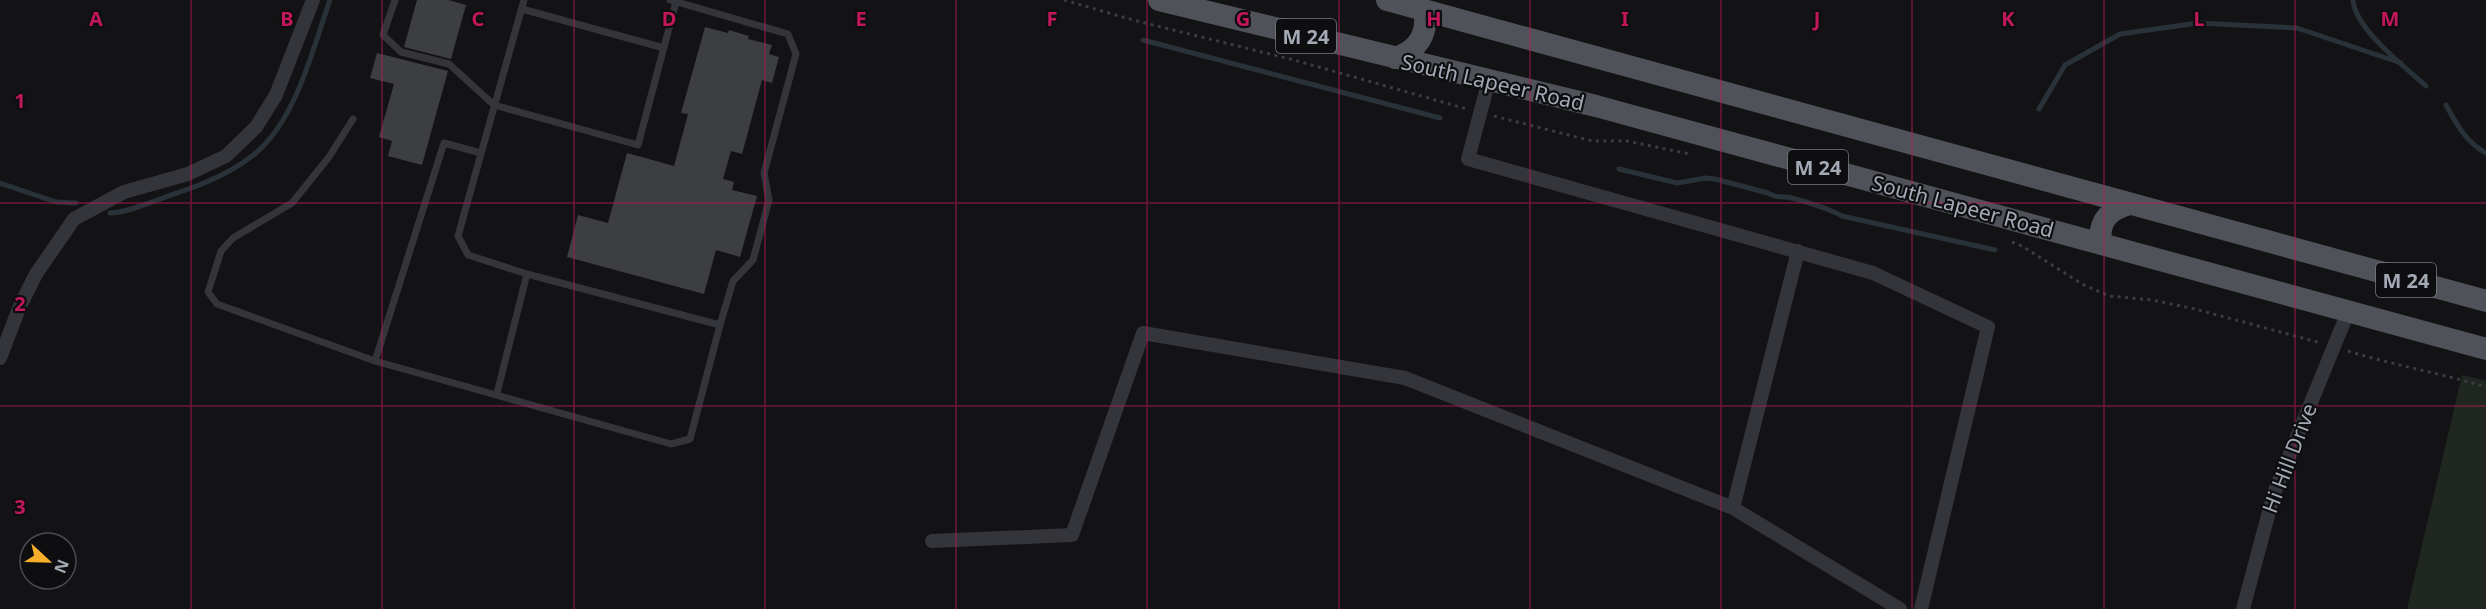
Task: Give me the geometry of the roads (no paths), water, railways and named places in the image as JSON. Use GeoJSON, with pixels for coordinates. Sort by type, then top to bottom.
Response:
{"type":"FeatureCollection","features":[{"type":"Feature","properties":{"kind":"main road","name":"South Lapeer Road"},"geometry":{"type":"LineString","coordinates":[[1159,0],[1596,106],[2486,349]]}},
{"type":"Feature","properties":{"kind":"main road","name":"M 24"},"geometry":{"type":"LineString","coordinates":[[1387,0],[2486,301]]}},
{"type":"Feature","properties":{"kind":"main road"},"geometry":{"type":"LineString","coordinates":[[1395,58],[1414,50],[1421,40],[1426,19],[1424,10]]}},
{"type":"Feature","properties":{"kind":"main road"},"geometry":{"type":"LineString","coordinates":[[2101,244],[2100,227],[2103,220],[2110,212],[2130,204]]}},
{"type":"Feature","properties":{"kind":"street"},"geometry":{"type":"LineString","coordinates":[[0,358],[20,306],[36,274],[74,219],[124,192],[188,174],[226,156],[256,127],[276,94],[313,0]]}},
{"type":"Feature","properties":{"kind":"street"},"geometry":{"type":"LineString","coordinates":[[1489,80],[1468,159],[1873,273],[1988,327],[1921,609]]}},
{"type":"Feature","properties":{"kind":"street"},"geometry":{"type":"LineString","coordinates":[[1733,508],[1798,251]]}},
{"type":"Feature","properties":{"kind":"street","name":"Hi Hill Drive"},"geometry":{"type":"LineString","coordinates":[[2243,609],[2274,493],[2348,312]]}},
{"type":"Feature","properties":{"kind":"street"},"geometry":{"type":"LineString","coordinates":[[932,541],[1072,535],[1143,333],[1405,378],[1733,508],[1900,609]]}},
{"type":"Feature","properties":{"kind":"lane"},"geometry":{"type":"LineString","coordinates":[[353,119],[329,157],[292,203],[233,238],[221,251],[208,292],[217,304],[375,361],[497,393],[671,444],[690,439],[733,281],[753,260],[769,200],[764,173],[796,54],[788,34],[673,1],[664,48],[638,145],[494,105],[449,64],[401,51],[383,35],[395,0]]}},
{"type":"Feature","properties":{"kind":"lane"},"geometry":{"type":"LineString","coordinates":[[524,0],[458,236],[468,255],[527,274],[720,325]]}},
{"type":"Feature","properties":{"kind":"lane"},"geometry":{"type":"LineString","coordinates":[[522,9],[664,48]]}},
{"type":"Feature","properties":{"kind":"lane"},"geometry":{"type":"LineString","coordinates":[[375,361],[444,143],[481,153]]}},
{"type":"Feature","properties":{"kind":"lane"},"geometry":{"type":"LineString","coordinates":[[497,393],[527,274]]}},
{"type":"Feature","properties":{"kind":"waterway"},"geometry":{"type":"LineString","coordinates":[[110,213],[132,209],[205,183],[238,166],[257,152],[271,137],[293,101],[310,60],[330,0]]}},
{"type":"Feature","properties":{"kind":"waterway"},"geometry":{"type":"LineString","coordinates":[[2353,0],[2362,23],[2371,35],[2426,86]]}},
{"type":"Feature","properties":{"kind":"waterway"},"geometry":{"type":"LineString","coordinates":[[2039,109],[2065,65],[2120,34],[2198,23],[2297,28],[2401,63]]}},
{"type":"Feature","properties":{"kind":"waterway"},"geometry":{"type":"LineString","coordinates":[[1143,40],[1440,118]]}},
{"type":"Feature","properties":{"kind":"waterway"},"geometry":{"type":"LineString","coordinates":[[2446,105],[2467,138],[2486,153]]}},
{"type":"Feature","properties":{"kind":"waterway"},"geometry":{"type":"LineString","coordinates":[[1619,169],[1677,183],[1706,178],[1715,179],[1806,202],[1842,216],[1995,250]]}},
{"type":"Feature","properties":{"kind":"waterway"},"geometry":{"type":"LineString","coordinates":[[0,183],[56,202],[76,203]]}}]}
